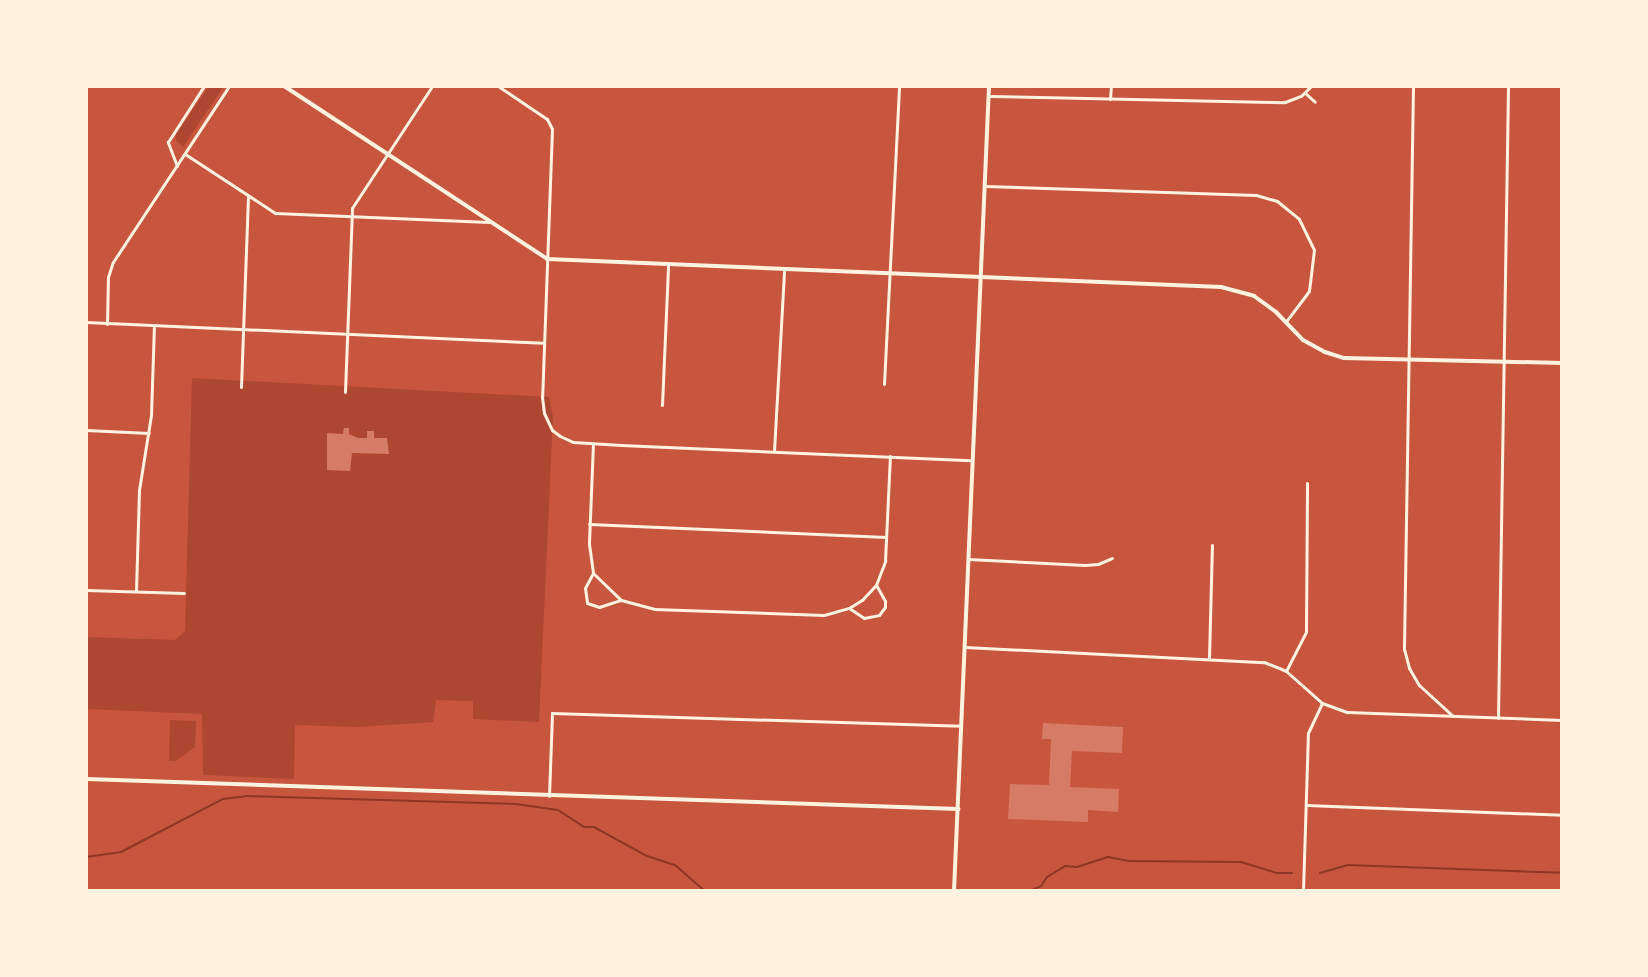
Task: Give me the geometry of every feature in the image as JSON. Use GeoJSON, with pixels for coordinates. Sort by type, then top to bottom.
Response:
{"type":"FeatureCollection","features":[{"type":"Feature","properties":{"kind":"street"},"geometry":{"type":"LineString","coordinates":[[177,166],[168,142],[204,86]]}},
{"type":"Feature","properties":{"kind":"street"},"geometry":{"type":"LineString","coordinates":[[107,324],[109,270],[229,86]]}},
{"type":"Feature","properties":{"kind":"street"},"geometry":{"type":"LineString","coordinates":[[284,86],[547,259],[668,266],[1221,287],[1254,296],[1286,322],[1303,340],[1333,355],[1407,360],[1562,363]]}},
{"type":"Feature","properties":{"kind":"street"},"geometry":{"type":"LineString","coordinates":[[346,392],[352,208],[432,86]]}},
{"type":"Feature","properties":{"kind":"street"},"geometry":{"type":"LineString","coordinates":[[498,86],[547,118],[552,129],[542,397],[548,424],[566,440],[593,443],[971,460]]}},
{"type":"Feature","properties":{"kind":"street"},"geometry":{"type":"LineString","coordinates":[[884,384],[898,86]]}},
{"type":"Feature","properties":{"kind":"street"},"geometry":{"type":"LineString","coordinates":[[954,891],[971,460],[989,86]]}},
{"type":"Feature","properties":{"kind":"street"},"geometry":{"type":"LineString","coordinates":[[1110,99],[1111,86]]}},
{"type":"Feature","properties":{"kind":"street"},"geometry":{"type":"LineString","coordinates":[[989,96],[1286,102],[1305,93],[1311,86]]}},
{"type":"Feature","properties":{"kind":"street"},"geometry":{"type":"LineString","coordinates":[[1413,86],[1407,360],[1404,649],[1409,668],[1419,685],[1453,716]]}},
{"type":"Feature","properties":{"kind":"street"},"geometry":{"type":"LineString","coordinates":[[1498,718],[1508,86]]}},
{"type":"Feature","properties":{"kind":"street"},"geometry":{"type":"LineString","coordinates":[[1305,93],[1315,102]]}},
{"type":"Feature","properties":{"kind":"street"},"geometry":{"type":"LineString","coordinates":[[185,154],[248,196],[281,214],[490,222]]}},
{"type":"Feature","properties":{"kind":"street"},"geometry":{"type":"LineString","coordinates":[[985,186],[1256,195],[1277,201],[1299,219],[1314,250],[1309,291],[1286,322]]}},
{"type":"Feature","properties":{"kind":"street"},"geometry":{"type":"LineString","coordinates":[[242,387],[248,196]]}},
{"type":"Feature","properties":{"kind":"street"},"geometry":{"type":"LineString","coordinates":[[662,405],[668,266]]}},
{"type":"Feature","properties":{"kind":"street"},"geometry":{"type":"LineString","coordinates":[[774,451],[784,270]]}},
{"type":"Feature","properties":{"kind":"street"},"geometry":{"type":"LineString","coordinates":[[86,322],[544,343]]}},
{"type":"Feature","properties":{"kind":"street"},"geometry":{"type":"LineString","coordinates":[[136,591],[139,490],[149,433],[154,326]]}},
{"type":"Feature","properties":{"kind":"street"},"geometry":{"type":"LineString","coordinates":[[86,430],[149,433]]}},
{"type":"Feature","properties":{"kind":"street"},"geometry":{"type":"LineString","coordinates":[[593,443],[589,524],[593,573],[584,593],[590,605],[604,607],[621,600]]}},
{"type":"Feature","properties":{"kind":"street"},"geometry":{"type":"LineString","coordinates":[[593,573],[621,600],[654,609],[810,615],[850,608],[876,585],[885,561],[890,456]]}},
{"type":"Feature","properties":{"kind":"street"},"geometry":{"type":"LineString","coordinates":[[1286,671],[1304,638],[1306,627],[1307,483]]}},
{"type":"Feature","properties":{"kind":"street"},"geometry":{"type":"LineString","coordinates":[[589,524],[886,537]]}},
{"type":"Feature","properties":{"kind":"street"},"geometry":{"type":"LineString","coordinates":[[1209,658],[1212,545]]}},
{"type":"Feature","properties":{"kind":"street"},"geometry":{"type":"LineString","coordinates":[[967,559],[1092,564],[1112,558]]}},
{"type":"Feature","properties":{"kind":"street"},"geometry":{"type":"LineString","coordinates":[[850,608],[864,618],[879,615],[885,607],[885,601],[876,585]]}},
{"type":"Feature","properties":{"kind":"street"},"geometry":{"type":"LineString","coordinates":[[86,590],[184,593]]}},
{"type":"Feature","properties":{"kind":"street"},"geometry":{"type":"LineString","coordinates":[[965,647],[1264,662],[1286,671],[1322,703],[1356,713],[1562,720]]}},
{"type":"Feature","properties":{"kind":"street"},"geometry":{"type":"LineString","coordinates":[[1304,891],[1308,733],[1322,703]]}},
{"type":"Feature","properties":{"kind":"street"},"geometry":{"type":"LineString","coordinates":[[549,796],[552,713],[962,726]]}},
{"type":"Feature","properties":{"kind":"street"},"geometry":{"type":"LineString","coordinates":[[86,779],[958,809]]}},
{"type":"Feature","properties":{"kind":"street"},"geometry":{"type":"LineString","coordinates":[[1306,805],[1562,815]]}},
{"type":"Feature","properties":{"kind":"shaded area"},"geometry":{"type":"Polygon","coordinates":[[[209,86],[224,86],[183,147],[176,141],[176,134],[209,86]]]}},
{"type":"Feature","properties":{"kind":"shaded area"},"geometry":{"type":"Polygon","coordinates":[[[192,378],[549,397],[553,417],[539,722],[473,719],[473,701],[436,700],[433,722],[358,727],[295,725],[294,779],[203,775],[202,714],[86,709],[86,637],[175,640],[185,631],[192,378]]]}},
{"type":"Feature","properties":{"kind":"shaded area"},"geometry":{"type":"Polygon","coordinates":[[[170,720],[196,721],[195,747],[176,761],[169,761],[170,720]]]}},
{"type":"Feature","properties":{"kind":"building"},"geometry":{"type":"Polygon","coordinates":[[[344,428],[349,428],[349,434],[358,438],[367,438],[367,431],[374,431],[374,438],[387,438],[389,454],[352,453],[350,471],[327,470],[327,433],[343,434],[344,428]]]}},
{"type":"Feature","properties":{"kind":"building"},"geometry":{"type":"Polygon","coordinates":[[[1043,723],[1123,727],[1122,753],[1072,751],[1070,787],[1119,789],[1118,812],[1088,810],[1088,822],[1008,819],[1010,784],[1049,785],[1051,739],[1042,739],[1043,723]]]}},
{"type":"Feature","properties":{"kind":"waterway"},"geometry":{"type":"LineString","coordinates":[[86,857],[121,852],[223,799],[246,796],[516,804],[558,810],[584,827],[594,827],[647,856],[675,865],[705,891]]}},
{"type":"Feature","properties":{"kind":"waterway"},"geometry":{"type":"LineString","coordinates":[[1030,891],[1041,886],[1047,877],[1065,866],[1077,867],[1108,857],[1129,861],[1241,862],[1277,873],[1292,873]]}},
{"type":"Feature","properties":{"kind":"waterway"},"geometry":{"type":"LineString","coordinates":[[1320,873],[1348,865],[1562,873]]}}]}
